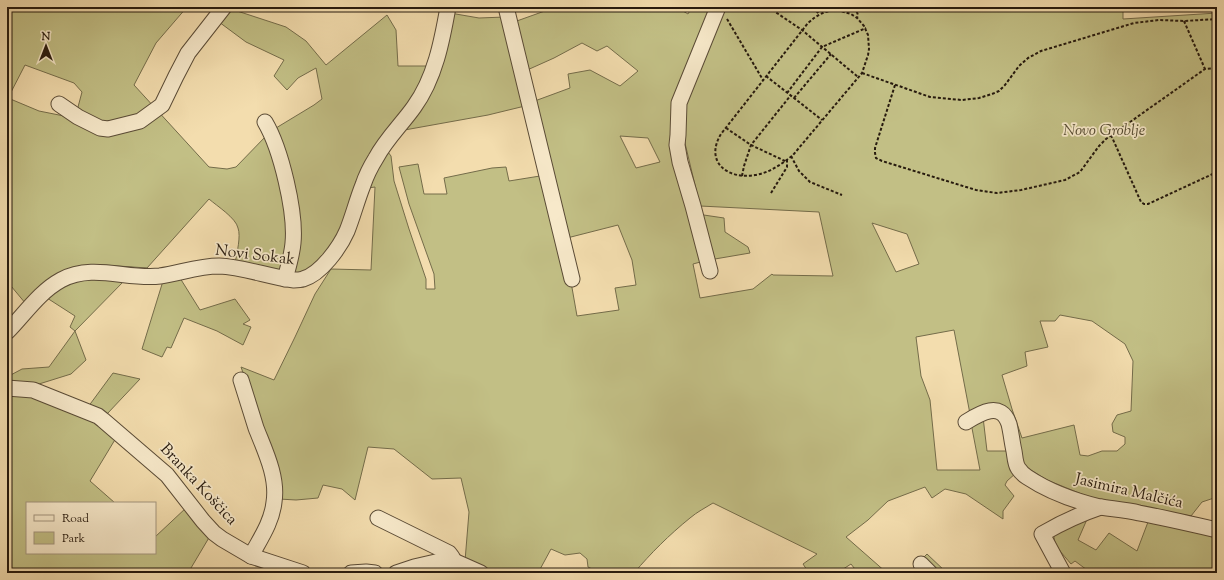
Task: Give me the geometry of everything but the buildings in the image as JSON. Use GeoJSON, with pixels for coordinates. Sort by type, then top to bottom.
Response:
{"type":"FeatureCollection","features":[{"type":"Feature","properties":{"kind":"street"},"geometry":{"type":"LineString","coordinates":[[59,104],[78,117],[100,128],[108,129],[140,121],[162,105],[188,53],[224,7]]}},
{"type":"Feature","properties":{"kind":"street","name":"Novi Sokak"},"geometry":{"type":"LineString","coordinates":[[7,332],[41,295],[51,287],[62,280],[81,273],[99,272],[144,277],[220,266],[294,280],[303,279],[314,273],[322,266],[340,243],[347,231],[363,184],[376,157],[415,106],[431,77],[445,25],[448,7]]}},
{"type":"Feature","properties":{"kind":"street"},"geometry":{"type":"LineString","coordinates":[[506,7],[572,279]]}},
{"type":"Feature","properties":{"kind":"street"},"geometry":{"type":"LineString","coordinates":[[710,271],[680,162],[678,135],[679,103],[718,7]]}},
{"type":"Feature","properties":{"kind":"street"},"geometry":{"type":"LineString","coordinates":[[265,122],[271,133],[283,168],[292,213],[293,244],[285,279]]}},
{"type":"Feature","properties":{"kind":"street"},"geometry":{"type":"LineString","coordinates":[[241,380],[256,428],[266,453],[271,470],[275,494],[274,507],[270,521],[252,556]]}},
{"type":"Feature","properties":{"kind":"street","name":"Branka Koščica"},"geometry":{"type":"LineString","coordinates":[[7,388],[33,390],[103,420],[167,475],[214,533],[252,556],[303,573]]}},
{"type":"Feature","properties":{"kind":"street","name":"Jasimira Malčića"},"geometry":{"type":"LineString","coordinates":[[966,422],[987,411],[998,411],[1005,416],[1009,423],[1016,461],[1019,469],[1026,476],[1043,487],[1101,507],[1139,512],[1217,530]]}},
{"type":"Feature","properties":{"kind":"street"},"geometry":{"type":"LineString","coordinates":[[1063,573],[1042,534],[1088,511],[1101,507]]}},
{"type":"Feature","properties":{"kind":"street"},"geometry":{"type":"LineString","coordinates":[[378,518],[449,553],[454,561]]}},
{"type":"Feature","properties":{"kind":"street"},"geometry":{"type":"LineString","coordinates":[[396,573],[428,563],[440,561],[454,561],[481,573]]}},
{"type":"Feature","properties":{"kind":"street"},"geometry":{"type":"LineString","coordinates":[[351,573],[375,573]]}},
{"type":"Feature","properties":{"kind":"path"},"geometry":{"type":"LineString","coordinates":[[768,7],[802,30],[858,77]]}},
{"type":"Feature","properties":{"kind":"path"},"geometry":{"type":"LineString","coordinates":[[813,7],[819,14]]}},
{"type":"Feature","properties":{"kind":"path"},"geometry":{"type":"LineString","coordinates":[[855,7],[858,15],[857,18]]}},
{"type":"Feature","properties":{"kind":"path"},"geometry":{"type":"LineString","coordinates":[[837,10],[844,12],[857,18],[866,28],[869,49],[862,72],[791,156],[781,164],[762,174],[742,176],[735,175],[726,170],[720,166],[717,161],[714,150],[718,140],[802,30],[819,14],[837,10]]}},
{"type":"Feature","properties":{"kind":"path"},"geometry":{"type":"LineString","coordinates":[[727,19],[764,80]]}},
{"type":"Feature","properties":{"kind":"path"},"geometry":{"type":"LineString","coordinates":[[862,72],[895,85],[930,96],[962,100],[979,98],[999,91],[1019,66],[1028,58],[1041,51],[1134,23],[1159,20],[1184,21],[1217,19]]}},
{"type":"Feature","properties":{"kind":"path"},"geometry":{"type":"LineString","coordinates":[[1184,21],[1205,70]]}},
{"type":"Feature","properties":{"kind":"path"},"geometry":{"type":"LineString","coordinates":[[787,93],[822,46],[866,28]]}},
{"type":"Feature","properties":{"kind":"path"},"geometry":{"type":"LineString","coordinates":[[794,98],[831,54]]}},
{"type":"Feature","properties":{"kind":"path"},"geometry":{"type":"LineString","coordinates":[[895,85],[875,148],[876,158],[976,190],[997,193],[1021,190],[1065,180],[1080,172],[1106,138],[1112,136],[1205,70],[1217,68]]}},
{"type":"Feature","properties":{"kind":"path"},"geometry":{"type":"LineString","coordinates":[[766,76],[822,120]]}},
{"type":"Feature","properties":{"kind":"path"},"geometry":{"type":"LineString","coordinates":[[742,176],[751,145],[791,96]]}},
{"type":"Feature","properties":{"kind":"path"},"geometry":{"type":"LineString","coordinates":[[726,128],[751,145],[786,160]]}},
{"type":"Feature","properties":{"kind":"path"},"geometry":{"type":"LineString","coordinates":[[1112,136],[1141,202],[1144,204],[1148,204],[1217,172]]}},
{"type":"Feature","properties":{"kind":"path"},"geometry":{"type":"LineString","coordinates":[[791,156],[798,171],[810,182],[842,195]]}},
{"type":"Feature","properties":{"kind":"path"},"geometry":{"type":"LineString","coordinates":[[770,193],[787,167],[786,160]]}},
{"type":"Feature","properties":{"kind":"green space"},"geometry":{"type":"Polygon","coordinates":[[[7,7],[187,7],[156,43],[134,85],[209,167],[227,169],[236,167],[267,135],[276,158],[288,222],[283,270],[279,272],[235,263],[239,235],[237,224],[230,216],[209,199],[147,268],[104,265],[79,266],[45,281],[26,304],[11,286],[7,286],[7,7]],[[25,65],[8,98],[39,111],[64,116],[74,122],[82,92],[74,83],[25,65]]]}},
{"type":"Feature","properties":{"kind":"green space","name":"Novo Groblje"},"geometry":{"type":"Polygon","coordinates":[[[556,7],[676,7],[688,14],[692,7],[714,7],[675,103],[704,261],[693,264],[700,298],[753,289],[772,274],[833,276],[819,212],[700,206],[684,139],[684,117],[688,95],[721,7],[1123,7],[1123,19],[1217,13],[1217,493],[1214,498],[1202,502],[1191,516],[1094,499],[1047,480],[1023,465],[1011,419],[970,414],[954,330],[916,337],[921,376],[930,400],[937,470],[980,470],[971,423],[983,417],[987,451],[1007,451],[1016,473],[1007,481],[1005,485],[1014,496],[1003,511],[1003,519],[966,494],[945,489],[932,498],[925,487],[888,501],[868,520],[846,537],[887,573],[858,573],[851,564],[837,573],[809,573],[803,564],[817,554],[713,503],[698,512],[675,531],[634,573],[600,573],[588,567],[587,559],[580,553],[565,555],[551,549],[538,573],[497,573],[465,561],[469,512],[461,478],[432,479],[394,449],[368,447],[355,500],[342,489],[323,485],[318,498],[296,500],[279,499],[277,469],[241,367],[274,380],[315,294],[331,269],[371,270],[375,187],[368,188],[379,159],[388,152],[391,156],[394,181],[426,279],[426,289],[435,289],[434,274],[409,204],[399,167],[418,164],[424,194],[447,194],[444,178],[492,168],[506,167],[509,181],[540,176],[571,282],[577,316],[619,310],[615,288],[636,285],[632,260],[618,225],[567,238],[532,102],[570,88],[568,74],[590,70],[620,86],[638,71],[607,46],[597,51],[582,43],[525,71],[514,22],[556,7]],[[620,136],[636,168],[660,162],[648,138],[620,136]],[[872,223],[896,272],[919,264],[907,234],[872,223]],[[1060,315],[1055,321],[1040,321],[1048,347],[1025,352],[1027,366],[1002,375],[1022,438],[1074,425],[1080,455],[1088,456],[1102,451],[1117,451],[1125,444],[1125,437],[1113,432],[1112,424],[1117,415],[1131,411],[1133,361],[1125,344],[1092,321],[1060,315]]]}},
{"type":"Feature","properties":{"kind":"green space"},"geometry":{"type":"Polygon","coordinates":[[[228,8],[286,27],[306,41],[326,65],[387,15],[396,30],[398,66],[428,66],[416,92],[341,229],[319,263],[306,272],[294,274],[276,128],[322,99],[316,68],[298,78],[287,90],[274,76],[284,60],[246,42],[219,22],[228,8]]]}},
{"type":"Feature","properties":{"kind":"green space"},"geometry":{"type":"Polygon","coordinates":[[[450,13],[479,18],[505,17],[525,106],[488,115],[399,131],[450,13]]]}},
{"type":"Feature","properties":{"kind":"green space"},"geometry":{"type":"Polygon","coordinates":[[[697,214],[724,218],[725,232],[748,247],[750,253],[709,260],[697,214]]]}},
{"type":"Feature","properties":{"kind":"green space"},"geometry":{"type":"Polygon","coordinates":[[[94,278],[124,281],[75,331],[70,327],[75,316],[47,298],[64,285],[82,280],[94,278]]]}},
{"type":"Feature","properties":{"kind":"green space"},"geometry":{"type":"Polygon","coordinates":[[[180,278],[200,310],[235,299],[250,320],[243,324],[251,327],[243,345],[217,331],[184,318],[171,348],[167,347],[162,357],[142,349],[163,281],[180,278]]]}},
{"type":"Feature","properties":{"kind":"green space"},"geometry":{"type":"Polygon","coordinates":[[[75,331],[86,360],[71,374],[39,384],[7,383],[7,377],[22,369],[49,367],[75,331]]]}},
{"type":"Feature","properties":{"kind":"green space"},"geometry":{"type":"Polygon","coordinates":[[[113,373],[140,379],[107,414],[88,407],[113,373]]]}},
{"type":"Feature","properties":{"kind":"green space"},"geometry":{"type":"Polygon","coordinates":[[[7,392],[26,393],[91,417],[116,438],[90,481],[114,502],[26,502],[26,554],[156,554],[156,536],[187,507],[210,536],[188,573],[7,573],[7,392]]]}},
{"type":"Feature","properties":{"kind":"green space"},"geometry":{"type":"Polygon","coordinates":[[[1088,517],[1078,540],[1096,550],[1109,533],[1137,551],[1148,522],[1217,533],[1217,573],[1091,573],[1075,561],[1071,564],[1056,545],[1054,537],[1054,532],[1088,517]]]}},
{"type":"Feature","properties":{"kind":"green space"},"geometry":{"type":"Polygon","coordinates":[[[927,554],[946,572],[933,573],[921,560],[927,554]]]}}]}
